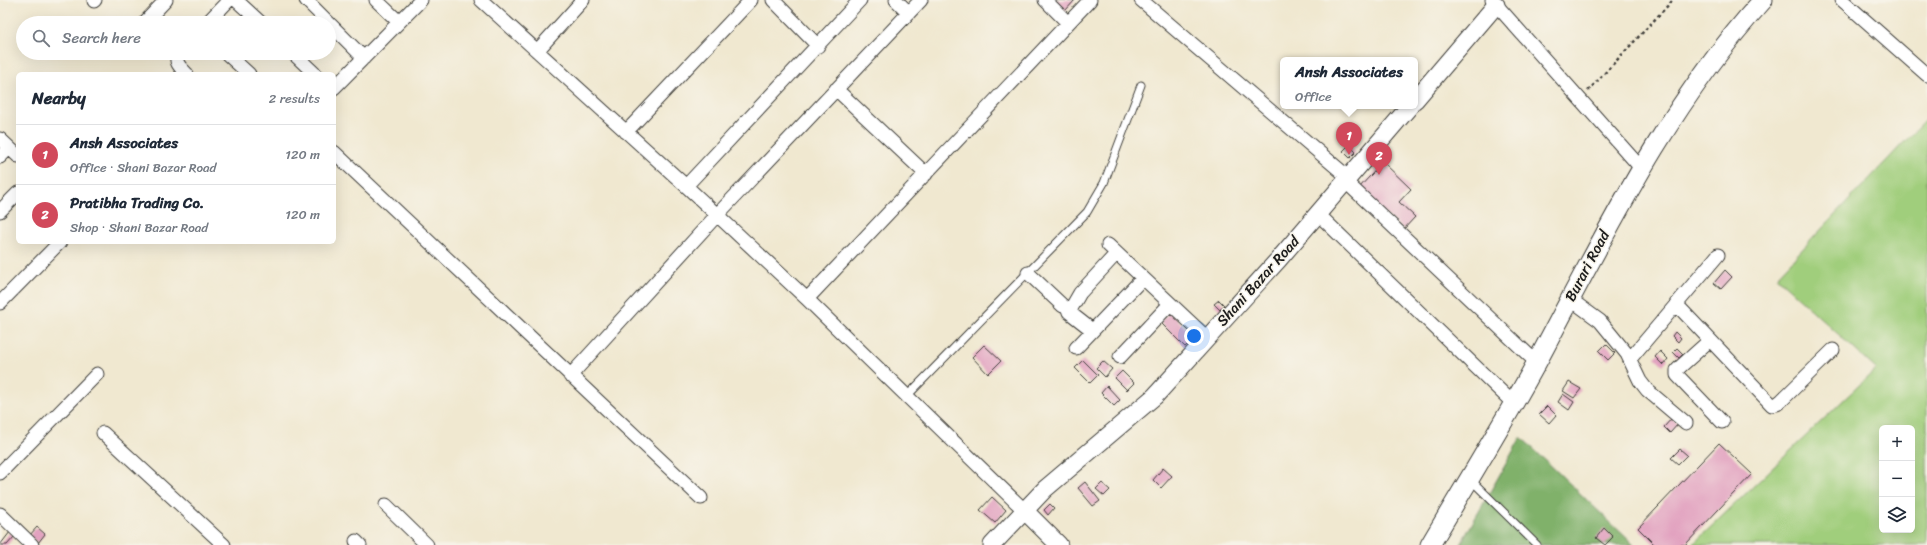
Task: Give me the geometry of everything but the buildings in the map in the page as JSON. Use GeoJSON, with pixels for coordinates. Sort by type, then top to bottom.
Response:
{"type":"FeatureCollection","features":[{"type":"Feature","properties":{"kind":"main road","name":"Burari Road"},"geometry":{"type":"LineString","coordinates":[[1430,545],[1536,362],[1641,168],[1705,69],[1763,0]]}},
{"type":"Feature","properties":{"kind":"street"},"geometry":{"type":"LineString","coordinates":[[151,16],[166,0]]}},
{"type":"Feature","properties":{"kind":"street"},"geometry":{"type":"LineString","coordinates":[[214,16],[229,0]]}},
{"type":"Feature","properties":{"kind":"street"},"geometry":{"type":"LineString","coordinates":[[236,0],[253,16]]}},
{"type":"Feature","properties":{"kind":"street"},"geometry":{"type":"LineString","coordinates":[[306,0],[322,16]]}},
{"type":"Feature","properties":{"kind":"street"},"geometry":{"type":"LineString","coordinates":[[376,0],[399,22]]}},
{"type":"Feature","properties":{"kind":"street"},"geometry":{"type":"LineString","coordinates":[[336,86],[421,0]]}},
{"type":"Feature","properties":{"kind":"street"},"geometry":{"type":"LineString","coordinates":[[481,0],[808,299],[1059,545]]}},
{"type":"Feature","properties":{"kind":"street"},"geometry":{"type":"LineString","coordinates":[[537,51],[583,0]]}},
{"type":"Feature","properties":{"kind":"street"},"geometry":{"type":"LineString","coordinates":[[626,132],[751,0]]}},
{"type":"Feature","properties":{"kind":"street"},"geometry":{"type":"LineString","coordinates":[[773,0],[818,46]]}},
{"type":"Feature","properties":{"kind":"street"},"geometry":{"type":"LineString","coordinates":[[686,186],[860,0]]}},
{"type":"Feature","properties":{"kind":"street"},"geometry":{"type":"LineString","coordinates":[[896,0],[909,13]]}},
{"type":"Feature","properties":{"kind":"street"},"geometry":{"type":"LineString","coordinates":[[570,376],[717,215],[921,0]]}},
{"type":"Feature","properties":{"kind":"street"},"geometry":{"type":"LineString","coordinates":[[1045,0],[1068,23]]}},
{"type":"Feature","properties":{"kind":"street"},"geometry":{"type":"LineString","coordinates":[[808,299],[1090,0]]}},
{"type":"Feature","properties":{"kind":"street"},"geometry":{"type":"LineString","coordinates":[[1141,0],[1348,180],[1536,362]]}},
{"type":"Feature","properties":{"kind":"street"},"geometry":{"type":"LineString","coordinates":[[1842,0],[1927,75]]}},
{"type":"Feature","properties":{"kind":"street"},"geometry":{"type":"LineString","coordinates":[[1418,96],[1494,2],[1579,100],[1641,168]]}},
{"type":"Feature","properties":{"kind":"street"},"geometry":{"type":"LineString","coordinates":[[336,30],[364,58]]}},
{"type":"Feature","properties":{"kind":"street"},"geometry":{"type":"LineString","coordinates":[[177,60],[177,64],[185,72]]}},
{"type":"Feature","properties":{"kind":"street"},"geometry":{"type":"LineString","coordinates":[[234,60],[247,72]]}},
{"type":"Feature","properties":{"kind":"street"},"geometry":{"type":"LineString","coordinates":[[300,60],[313,72]]}},
{"type":"Feature","properties":{"kind":"street"},"geometry":{"type":"LineString","coordinates":[[836,89],[926,174]]}},
{"type":"Feature","properties":{"kind":"street","name":"Shani Bazar Road"},"geometry":{"type":"LineString","coordinates":[[992,545],[1045,489],[1155,396],[1348,180],[1407,109]]}},
{"type":"Feature","properties":{"kind":"street"},"geometry":{"type":"LineString","coordinates":[[336,154],[701,498]]}},
{"type":"Feature","properties":{"kind":"street"},"geometry":{"type":"LineString","coordinates":[[0,212],[16,195]]}},
{"type":"Feature","properties":{"kind":"street"},"geometry":{"type":"LineString","coordinates":[[1318,214],[1513,403]]}},
{"type":"Feature","properties":{"kind":"street"},"geometry":{"type":"LineString","coordinates":[[0,303],[58,244]]}},
{"type":"Feature","properties":{"kind":"street"},"geometry":{"type":"LineString","coordinates":[[1092,330],[1069,312],[1080,293],[1112,250],[1207,338]]}},
{"type":"Feature","properties":{"kind":"street"},"geometry":{"type":"LineString","coordinates":[[1630,359],[1718,255]]}},
{"type":"Feature","properties":{"kind":"street"},"geometry":{"type":"LineString","coordinates":[[1028,272],[1063,306]]}},
{"type":"Feature","properties":{"kind":"street"},"geometry":{"type":"LineString","coordinates":[[1076,348],[1143,278]]}},
{"type":"Feature","properties":{"kind":"street"},"geometry":{"type":"LineString","coordinates":[[1570,299],[1600,321],[1620,344],[1647,390],[1686,423]]}},
{"type":"Feature","properties":{"kind":"street"},"geometry":{"type":"LineString","coordinates":[[1120,357],[1170,304]]}},
{"type":"Feature","properties":{"kind":"street"},"geometry":{"type":"LineString","coordinates":[[1676,304],[1772,405],[1782,400],[1833,350]]}},
{"type":"Feature","properties":{"kind":"street"},"geometry":{"type":"LineString","coordinates":[[1710,340],[1680,366],[1677,370],[1677,374],[1722,422]]}},
{"type":"Feature","properties":{"kind":"street"},"geometry":{"type":"LineString","coordinates":[[0,473],[97,374]]}},
{"type":"Feature","properties":{"kind":"street"},"geometry":{"type":"LineString","coordinates":[[103,433],[224,545]]}},
{"type":"Feature","properties":{"kind":"street"},"geometry":{"type":"LineString","coordinates":[[386,505],[427,545]]}},
{"type":"Feature","properties":{"kind":"street"},"geometry":{"type":"LineString","coordinates":[[0,514],[32,545]]}},
{"type":"Feature","properties":{"kind":"lane"},"geometry":{"type":"LineString","coordinates":[[907,396],[1087,212],[1104,182],[1141,85]]}},
{"type":"Feature","properties":{"kind":"lane"},"geometry":{"type":"LineString","coordinates":[[1470,478],[1537,545]]}},
{"type":"Feature","properties":{"kind":"path"},"geometry":{"type":"LineString","coordinates":[[1579,100],[1673,0]]}},
{"type":"Feature","properties":{"kind":"green space"},"geometry":{"type":"Polygon","coordinates":[[[1927,118],[1927,545],[1692,545],[1876,369],[1776,277],[1927,118]]]}},
{"type":"Feature","properties":{"kind":"green space"},"geometry":{"type":"Polygon","coordinates":[[[1521,437],[1634,545],[1460,545],[1521,437]]]}},
{"type":"Feature","properties":{"kind":"place","name":"Ansh Associates"},"geometry":{"type":"Point","coordinates":[1349,155]}},
{"type":"Feature","properties":{"kind":"place","name":"Pratibha Trading Co."},"geometry":{"type":"Point","coordinates":[1379,175]}}]}
